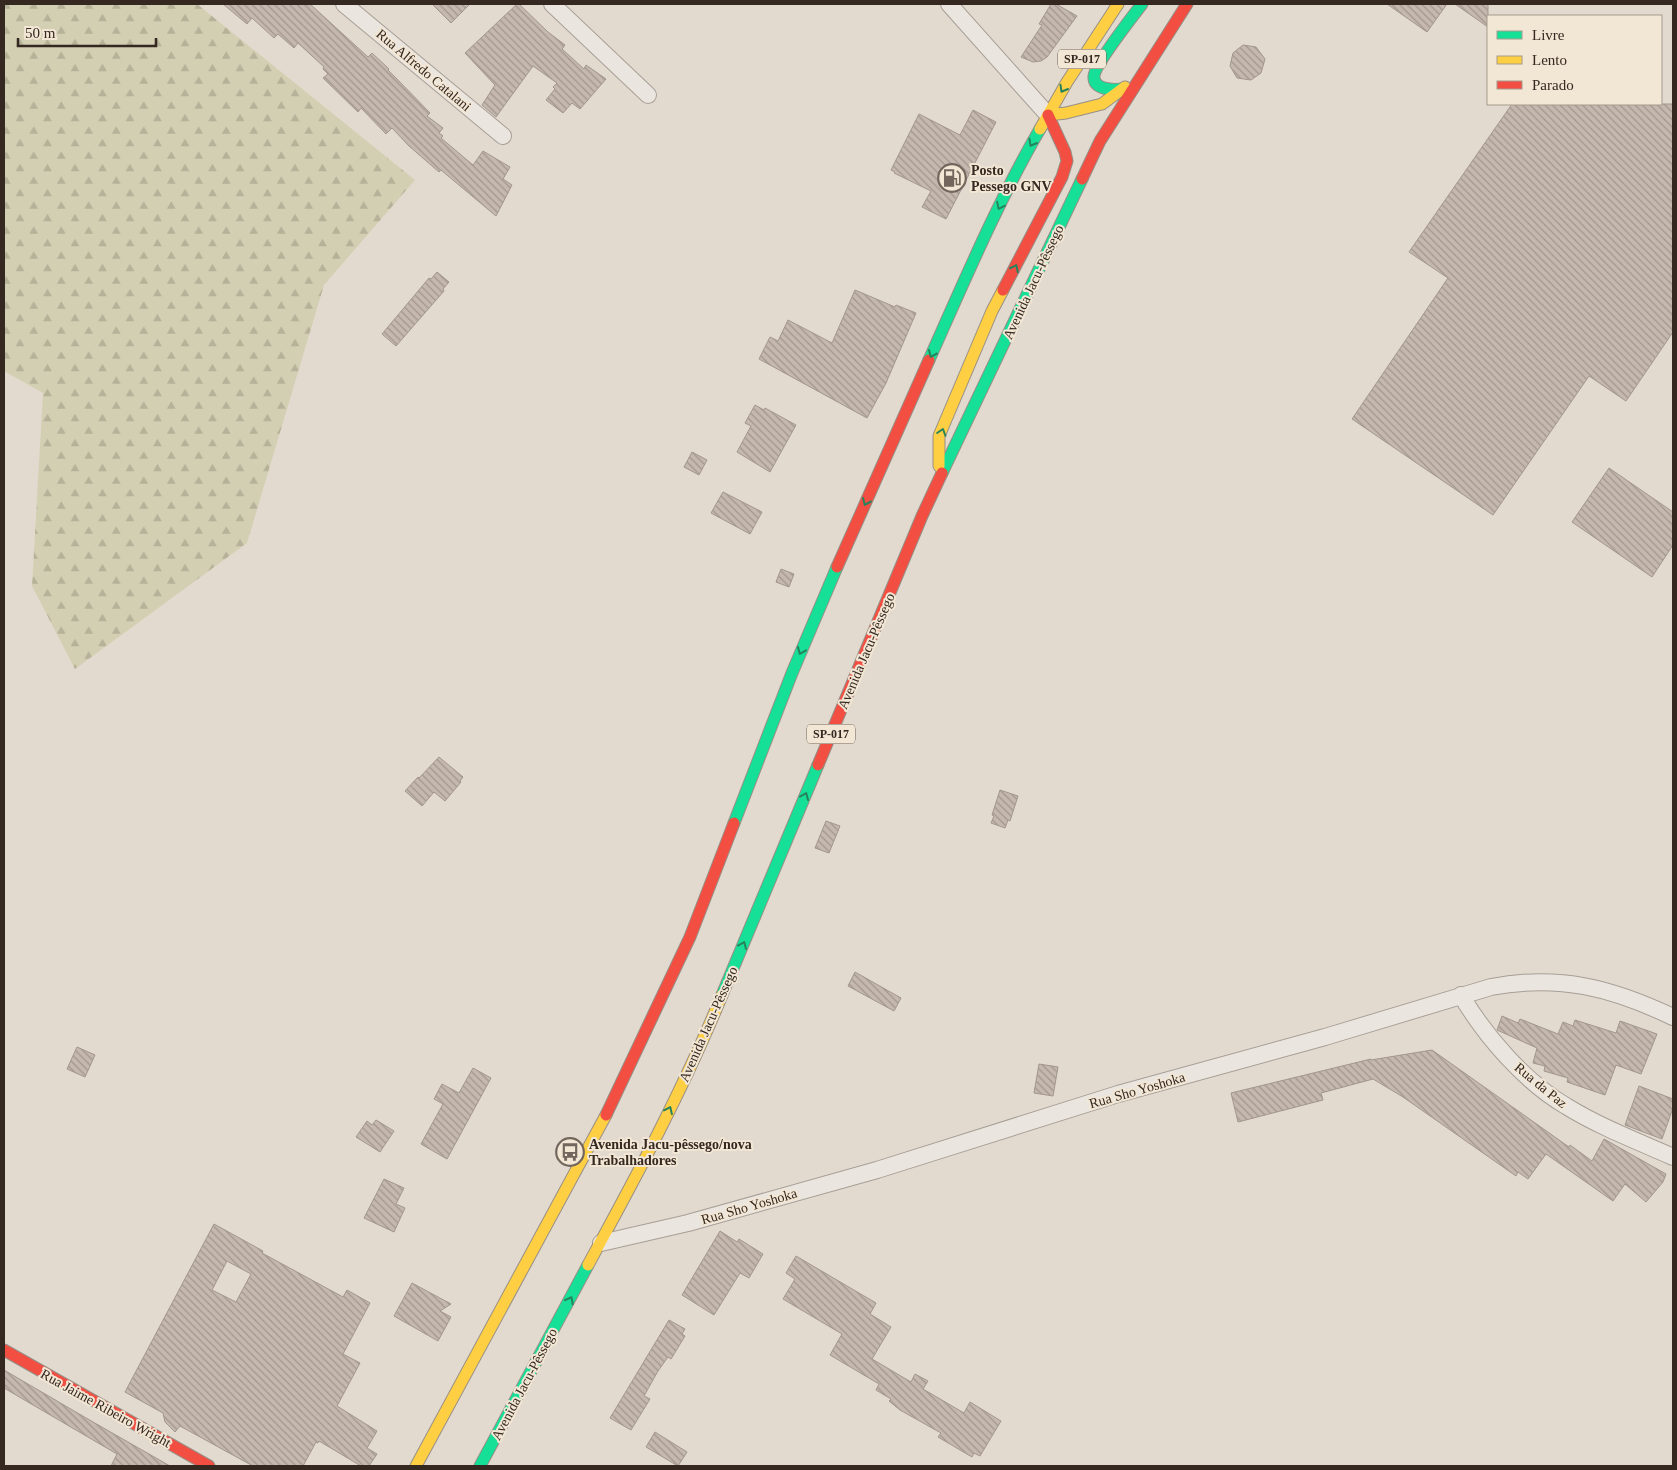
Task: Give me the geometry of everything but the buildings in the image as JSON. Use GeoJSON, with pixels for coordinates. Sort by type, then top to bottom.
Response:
{"type":"FeatureCollection","features":[{"type":"Feature","properties":{"kind":"main road","name":"SP-017"},"geometry":{"type":"LineString","coordinates":[[416,1466],[619,1090],[690,937],[792,672],[840,559],[984,238],[1048,115],[1067,82],[1118,4]]}},
{"type":"Feature","properties":{"kind":"main road"},"geometry":{"type":"LineString","coordinates":[[1122,90],[1111,91],[1104,89],[1094,76],[1100,61],[1142,4]]}},
{"type":"Feature","properties":{"kind":"main road","name":"Avenida Jacu-Pêssego"},"geometry":{"type":"LineString","coordinates":[[480,1466],[646,1158],[709,1027],[918,525],[1100,142],[1187,4]]}},
{"type":"Feature","properties":{"kind":"main road"},"geometry":{"type":"LineString","coordinates":[[939,480],[939,436],[992,311],[1062,177],[1067,161],[1065,152],[1048,115],[1066,113],[1102,104],[1138,79]]}},
{"type":"Feature","properties":{"kind":"main road"},"geometry":{"type":"LineString","coordinates":[[1022,162],[1036,160]]}},
{"type":"Feature","properties":{"kind":"main road"},"geometry":{"type":"LineString","coordinates":[[966,372],[972,334],[1028,218]]}},
{"type":"Feature","properties":{"kind":"main road","name":"Rua Jaime Ribeiro Wright"},"geometry":{"type":"LineString","coordinates":[[4,1350],[209,1466]]}},
{"type":"Feature","properties":{"kind":"street","name":"Rua Alfredo Catalani"},"geometry":{"type":"LineString","coordinates":[[344,4],[503,136]]}},
{"type":"Feature","properties":{"kind":"street"},"geometry":{"type":"LineString","coordinates":[[552,4],[648,95]]}},
{"type":"Feature","properties":{"kind":"street"},"geometry":{"type":"LineString","coordinates":[[949,4],[1048,115]]}},
{"type":"Feature","properties":{"kind":"street","name":"Rua Sho Yoshoka"},"geometry":{"type":"LineString","coordinates":[[601,1243],[688,1223],[877,1170],[1118,1094],[1325,1037],[1461,995],[1517,982],[1548,981],[1580,985],[1615,993],[1673,1017]]}},
{"type":"Feature","properties":{"kind":"street","name":"Rua da Paz"},"geometry":{"type":"LineString","coordinates":[[1461,995],[1475,1019],[1490,1038],[1550,1095],[1565,1106],[1601,1126],[1673,1158]]}},
{"type":"Feature","properties":{"kind":"green space"},"geometry":{"type":"Polygon","coordinates":[[[4,4],[197,4],[415,180],[324,285],[247,543],[75,669],[32,586],[43,393],[4,371],[4,4]]]}},
{"type":"Feature","properties":{"kind":"traffic: fast"},"geometry":{"type":"LineString","coordinates":[[1122,89],[1100,87],[1095,81],[1094,76],[1107,51],[1142,4]]}},
{"type":"Feature","properties":{"kind":"traffic: fast"},"geometry":{"type":"LineString","coordinates":[[929,360],[995,214],[1040,129]]}},
{"type":"Feature","properties":{"kind":"traffic: fast"},"geometry":{"type":"LineString","coordinates":[[942,473],[1082,179]]}},
{"type":"Feature","properties":{"kind":"traffic: fast"},"geometry":{"type":"LineString","coordinates":[[734,823],[792,673],[837,567]]}},
{"type":"Feature","properties":{"kind":"traffic: fast"},"geometry":{"type":"LineString","coordinates":[[722,995],[818,765]]}},
{"type":"Feature","properties":{"kind":"traffic: fast"},"geometry":{"type":"LineString","coordinates":[[480,1466],[588,1265]]}},
{"type":"Feature","properties":{"kind":"traffic: slow"},"geometry":{"type":"LineString","coordinates":[[1040,129],[1067,82],[1118,4]]}},
{"type":"Feature","properties":{"kind":"traffic: slow"},"geometry":{"type":"LineString","coordinates":[[1048,115],[1066,113],[1102,104],[1125,87]]}},
{"type":"Feature","properties":{"kind":"traffic: slow"},"geometry":{"type":"LineString","coordinates":[[939,466],[939,436],[992,311],[1003,290]]}},
{"type":"Feature","properties":{"kind":"traffic: slow"},"geometry":{"type":"LineString","coordinates":[[588,1265],[676,1098],[722,995]]}},
{"type":"Feature","properties":{"kind":"traffic: slow"},"geometry":{"type":"LineString","coordinates":[[416,1466],[606,1115]]}},
{"type":"Feature","properties":{"kind":"traffic: jam"},"geometry":{"type":"LineString","coordinates":[[1082,179],[1100,141],[1187,4]]}},
{"type":"Feature","properties":{"kind":"traffic: jam"},"geometry":{"type":"LineString","coordinates":[[1003,290],[1062,177],[1067,161],[1065,152],[1048,115]]}},
{"type":"Feature","properties":{"kind":"traffic: jam"},"geometry":{"type":"LineString","coordinates":[[837,567],[929,360]]}},
{"type":"Feature","properties":{"kind":"traffic: jam"},"geometry":{"type":"LineString","coordinates":[[818,765],[922,516],[942,473]]}},
{"type":"Feature","properties":{"kind":"traffic: jam"},"geometry":{"type":"LineString","coordinates":[[606,1115],[690,937],[734,823]]}},
{"type":"Feature","properties":{"kind":"traffic: jam"},"geometry":{"type":"LineString","coordinates":[[4,1350],[209,1466]]}},
{"type":"Feature","properties":{"kind":"place","name":"Posto Pessego GNV"},"geometry":{"type":"Point","coordinates":[952,178]}},
{"type":"Feature","properties":{"kind":"place","name":"Avenida Jacu-pêssego/nova Trabalhadores"},"geometry":{"type":"Point","coordinates":[570,1152]}}]}
